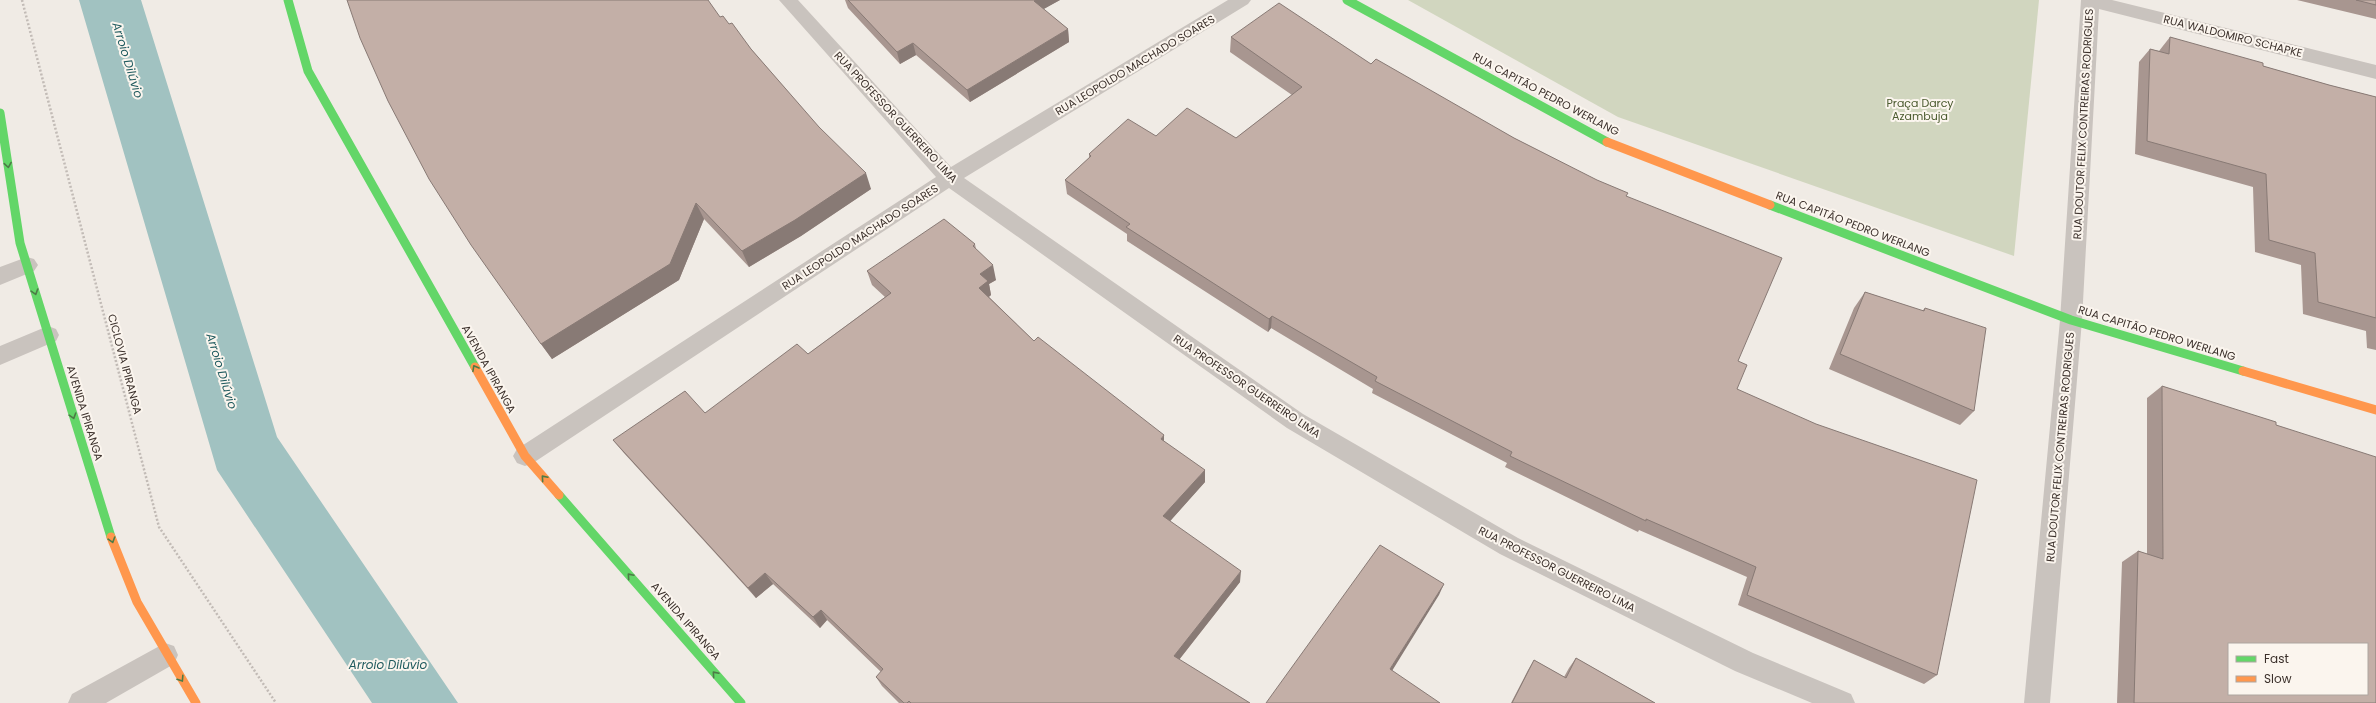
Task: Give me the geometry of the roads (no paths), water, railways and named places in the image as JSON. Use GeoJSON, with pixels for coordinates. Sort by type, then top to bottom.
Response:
{"type":"FeatureCollection","features":[{"type":"Feature","properties":{"kind":"main road","name":"AVENIDA IPIRANGA"},"geometry":{"type":"LineString","coordinates":[[288,0],[308,71],[525,456],[741,703]]}},
{"type":"Feature","properties":{"kind":"main road","name":"RUA CAPITÃO PEDRO WERLANG"},"geometry":{"type":"LineString","coordinates":[[1347,0],[1609,143],[2071,320],[2376,410]]}},
{"type":"Feature","properties":{"kind":"main road","name":"AVENIDA IPIRANGA"},"geometry":{"type":"LineString","coordinates":[[0,113],[20,243],[118,561],[165,654],[196,703]]}},
{"type":"Feature","properties":{"kind":"street","name":"RUA PROFESSOR GUERREIRO LIMA"},"geometry":{"type":"LineString","coordinates":[[788,0],[949,178],[1295,421],[1508,546],[1744,662],[1842,703]]}},
{"type":"Feature","properties":{"kind":"street","name":"RUA LEOPOLDO MACHADO SOARES"},"geometry":{"type":"LineString","coordinates":[[525,456],[949,178],[1242,0]]}},
{"type":"Feature","properties":{"kind":"street","name":"RUA DOUTOR FELIX CONTREIRAS RODRIGUES"},"geometry":{"type":"LineString","coordinates":[[2038,703],[2071,320],[2090,0]]}},
{"type":"Feature","properties":{"kind":"street","name":"RUA WALDOMIRO SCHAPKE"},"geometry":{"type":"LineString","coordinates":[[2090,0],[2376,72]]}},
{"type":"Feature","properties":{"kind":"street"},"geometry":{"type":"LineString","coordinates":[[0,276],[27,265]]}},
{"type":"Feature","properties":{"kind":"street"},"geometry":{"type":"LineString","coordinates":[[0,356],[48,335]]}},
{"type":"Feature","properties":{"kind":"street"},"geometry":{"type":"LineString","coordinates":[[81,703],[165,654]]}},
{"type":"Feature","properties":{"kind":"water","name":"Arroio Dilúvio"},"geometry":{"type":"Polygon","coordinates":[[[79,0],[141,0],[277,437],[458,703],[372,703],[217,470],[79,0]]]}},
{"type":"Feature","properties":{"kind":"park label","name":"Praça Darcy Azambuja"},"geometry":{"type":"Point","coordinates":[1920,109]}}]}
